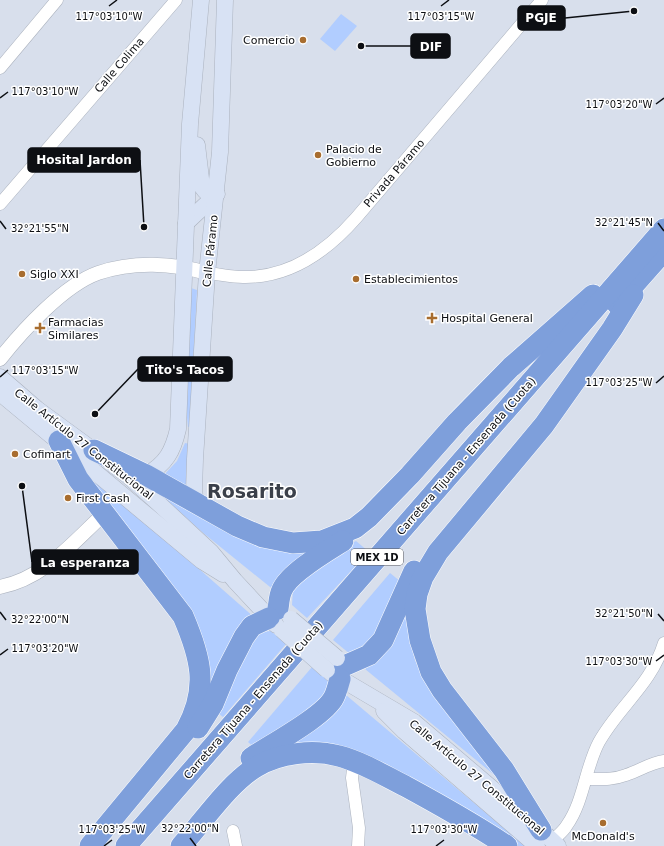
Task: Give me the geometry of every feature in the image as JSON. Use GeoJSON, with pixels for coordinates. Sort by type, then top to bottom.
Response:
{"type":"FeatureCollection","features":[{"type":"Feature","properties":{"kind":"highway","name":"Carretera Tijuana - Ensenada (Cuota)"},"geometry":{"type":"LineString","coordinates":[[144,846],[592,332],[635,274],[664,229]]}},
{"type":"Feature","properties":{"kind":"highway","name":"Carretera Tijuana - Ensenada (Cuota)"},"geometry":{"type":"LineString","coordinates":[[126,846],[635,274],[664,251]]}},
{"type":"Feature","properties":{"kind":"highway"},"geometry":{"type":"LineString","coordinates":[[94,450],[146,475],[237,526],[263,537],[293,543],[322,542],[355,528],[369,517],[410,475],[457,422],[511,367],[589,298],[635,274]]}},
{"type":"Feature","properties":{"kind":"highway"},"geometry":{"type":"LineString","coordinates":[[547,841],[504,770],[442,690],[431,672],[420,640],[415,609],[417,594],[423,577],[438,552],[535,436],[620,316],[635,274]]}},
{"type":"Feature","properties":{"kind":"highway"},"geometry":{"type":"LineString","coordinates":[[101,846],[201,724],[213,704],[244,637],[252,626],[280,619],[282,589],[291,578],[326,552],[360,531],[381,514],[484,404],[511,367]]}},
{"type":"Feature","properties":{"kind":"highway"},"geometry":{"type":"LineString","coordinates":[[169,846],[243,764],[303,725],[325,708],[334,698],[337,668],[369,655],[378,645],[386,633],[413,574],[423,556],[572,385]]}},
{"type":"Feature","properties":{"kind":"highway"},"geometry":{"type":"LineString","coordinates":[[59,441],[78,479],[183,616],[193,640],[198,658],[201,688],[195,713],[186,730],[90,846]]}},
{"type":"Feature","properties":{"kind":"highway"},"geometry":{"type":"LineString","coordinates":[[182,846],[235,784],[257,766],[275,758],[311,752],[338,756],[354,761],[468,821],[507,846]]}},
{"type":"Feature","properties":{"kind":"main road"},"geometry":{"type":"LineString","coordinates":[[146,475],[166,461],[171,453],[178,429],[190,124],[201,0]]}},
{"type":"Feature","properties":{"kind":"main road","name":"Calle Páramo"},"geometry":{"type":"LineString","coordinates":[[196,502],[194,491],[195,459],[207,272],[217,194],[225,0]]}},
{"type":"Feature","properties":{"kind":"main road"},"geometry":{"type":"LineString","coordinates":[[190,124],[197,144],[202,187],[205,191],[217,194]]}},
{"type":"Feature","properties":{"kind":"main road"},"geometry":{"type":"LineString","coordinates":[[186,223],[217,194]]}},
{"type":"Feature","properties":{"kind":"main road","name":"Calle Artículo 27 Constitucional"},"geometry":{"type":"LineString","coordinates":[[0,377],[37,409],[94,450],[132,480],[211,552],[235,581]]}},
{"type":"Feature","properties":{"kind":"main road","name":"Calle Artículo 27 Constitucional"},"geometry":{"type":"LineString","coordinates":[[0,393],[202,561],[235,581],[373,698],[414,722],[547,841]]}},
{"type":"Feature","properties":{"kind":"street"},"geometry":{"type":"LineString","coordinates":[[0,68],[57,0]]}},
{"type":"Feature","properties":{"kind":"street","name":"Calle Colima"},"geometry":{"type":"LineString","coordinates":[[0,204],[176,0]]}},
{"type":"Feature","properties":{"kind":"street","name":"Privada Páramo"},"geometry":{"type":"LineString","coordinates":[[207,272],[244,277],[272,274],[302,264],[328,246],[351,224],[542,0]]}},
{"type":"Feature","properties":{"kind":"street"},"geometry":{"type":"LineString","coordinates":[[0,359],[35,320],[62,296],[77,284],[97,274],[126,267],[154,265],[184,266],[207,272]]}},
{"type":"Feature","properties":{"kind":"street"},"geometry":{"type":"LineString","coordinates":[[0,587],[28,579],[49,566],[105,513]]}},
{"type":"Feature","properties":{"kind":"street"},"geometry":{"type":"LineString","coordinates":[[547,841],[567,826],[574,813],[598,743],[610,725],[662,660],[664,643]]}},
{"type":"Feature","properties":{"kind":"street"},"geometry":{"type":"LineString","coordinates":[[354,761],[352,778],[359,828],[358,846]]}},
{"type":"Feature","properties":{"kind":"street"},"geometry":{"type":"LineString","coordinates":[[586,779],[614,778],[627,775],[654,762],[664,761]]}},
{"type":"Feature","properties":{"kind":"street"},"geometry":{"type":"LineString","coordinates":[[233,831],[236,846]]}},
{"type":"Feature","properties":{"kind":"shaded area"},"geometry":{"type":"Polygon","coordinates":[[[341,14],[357,26],[335,51],[320,39],[341,14]]]}},
{"type":"Feature","properties":{"kind":"shaded area"},"geometry":{"type":"Polygon","coordinates":[[[191,288],[197,290],[190,427],[188,427],[186,407],[191,288]]]}},
{"type":"Feature","properties":{"kind":"shaded area"},"geometry":{"type":"Polygon","coordinates":[[[185,443],[190,444],[190,489],[164,475],[177,461],[185,443]]]}},
{"type":"Feature","properties":{"kind":"shaded area"},"geometry":{"type":"Polygon","coordinates":[[[77,462],[255,618],[210,695],[210,679],[77,462]]]}},
{"type":"Feature","properties":{"kind":"shaded area"},"geometry":{"type":"Polygon","coordinates":[[[141,477],[310,549],[275,591],[202,532],[141,477]]]}},
{"type":"Feature","properties":{"kind":"shaded area"},"geometry":{"type":"Polygon","coordinates":[[[356,541],[369,552],[307,618],[292,605],[293,589],[326,558],[356,541]]]}},
{"type":"Feature","properties":{"kind":"shaded area"},"geometry":{"type":"Polygon","coordinates":[[[390,573],[401,582],[387,614],[376,632],[369,640],[350,654],[333,640],[390,573]]]}},
{"type":"Feature","properties":{"kind":"shaded area"},"geometry":{"type":"Polygon","coordinates":[[[408,591],[409,638],[415,660],[424,681],[438,701],[509,787],[365,669],[375,662],[408,591]]]}},
{"type":"Feature","properties":{"kind":"shaded area"},"geometry":{"type":"Polygon","coordinates":[[[271,631],[286,644],[223,717],[214,710],[250,641],[261,632],[271,631]]]}},
{"type":"Feature","properties":{"kind":"shaded area"},"geometry":{"type":"Polygon","coordinates":[[[312,667],[328,680],[327,695],[256,749],[248,742],[312,667]]]}},
{"type":"Feature","properties":{"kind":"shaded area"},"geometry":{"type":"Polygon","coordinates":[[[346,695],[525,846],[517,846],[362,760],[264,753],[346,695]]]}},
{"type":"Feature","properties":{"kind":"place","name":"PGJE"},"geometry":{"type":"Point","coordinates":[634,11]}},
{"type":"Feature","properties":{"kind":"place","name":"Comercio"},"geometry":{"type":"Point","coordinates":[303,40]}},
{"type":"Feature","properties":{"kind":"place","name":"DIF"},"geometry":{"type":"Point","coordinates":[361,46]}},
{"type":"Feature","properties":{"kind":"place","name":"Palacio de Gobierno"},"geometry":{"type":"Point","coordinates":[318,155]}},
{"type":"Feature","properties":{"kind":"place","name":"Hosital Jardon"},"geometry":{"type":"Point","coordinates":[144,227]}},
{"type":"Feature","properties":{"kind":"place","name":"Siglo XXI"},"geometry":{"type":"Point","coordinates":[22,274]}},
{"type":"Feature","properties":{"kind":"place","name":"Establecimientos"},"geometry":{"type":"Point","coordinates":[356,279]}},
{"type":"Feature","properties":{"kind":"place","name":"Hospital General"},"geometry":{"type":"Point","coordinates":[432,318]}},
{"type":"Feature","properties":{"kind":"place","name":"Farmacias Similares"},"geometry":{"type":"Point","coordinates":[40,328]}},
{"type":"Feature","properties":{"kind":"place","name":"Tito's Tacos"},"geometry":{"type":"Point","coordinates":[95,414]}},
{"type":"Feature","properties":{"kind":"place","name":"Cofimart"},"geometry":{"type":"Point","coordinates":[15,454]}},
{"type":"Feature","properties":{"kind":"place","name":"La esperanza"},"geometry":{"type":"Point","coordinates":[22,486]}},
{"type":"Feature","properties":{"kind":"place","name":"First Cash"},"geometry":{"type":"Point","coordinates":[68,498]}},
{"type":"Feature","properties":{"kind":"place","name":"McDonald's"},"geometry":{"type":"Point","coordinates":[603,823]}},
{"type":"Feature","properties":{"kind":"district","name":"Rosarito"},"geometry":{"type":"Point","coordinates":[252,491]}}]}
